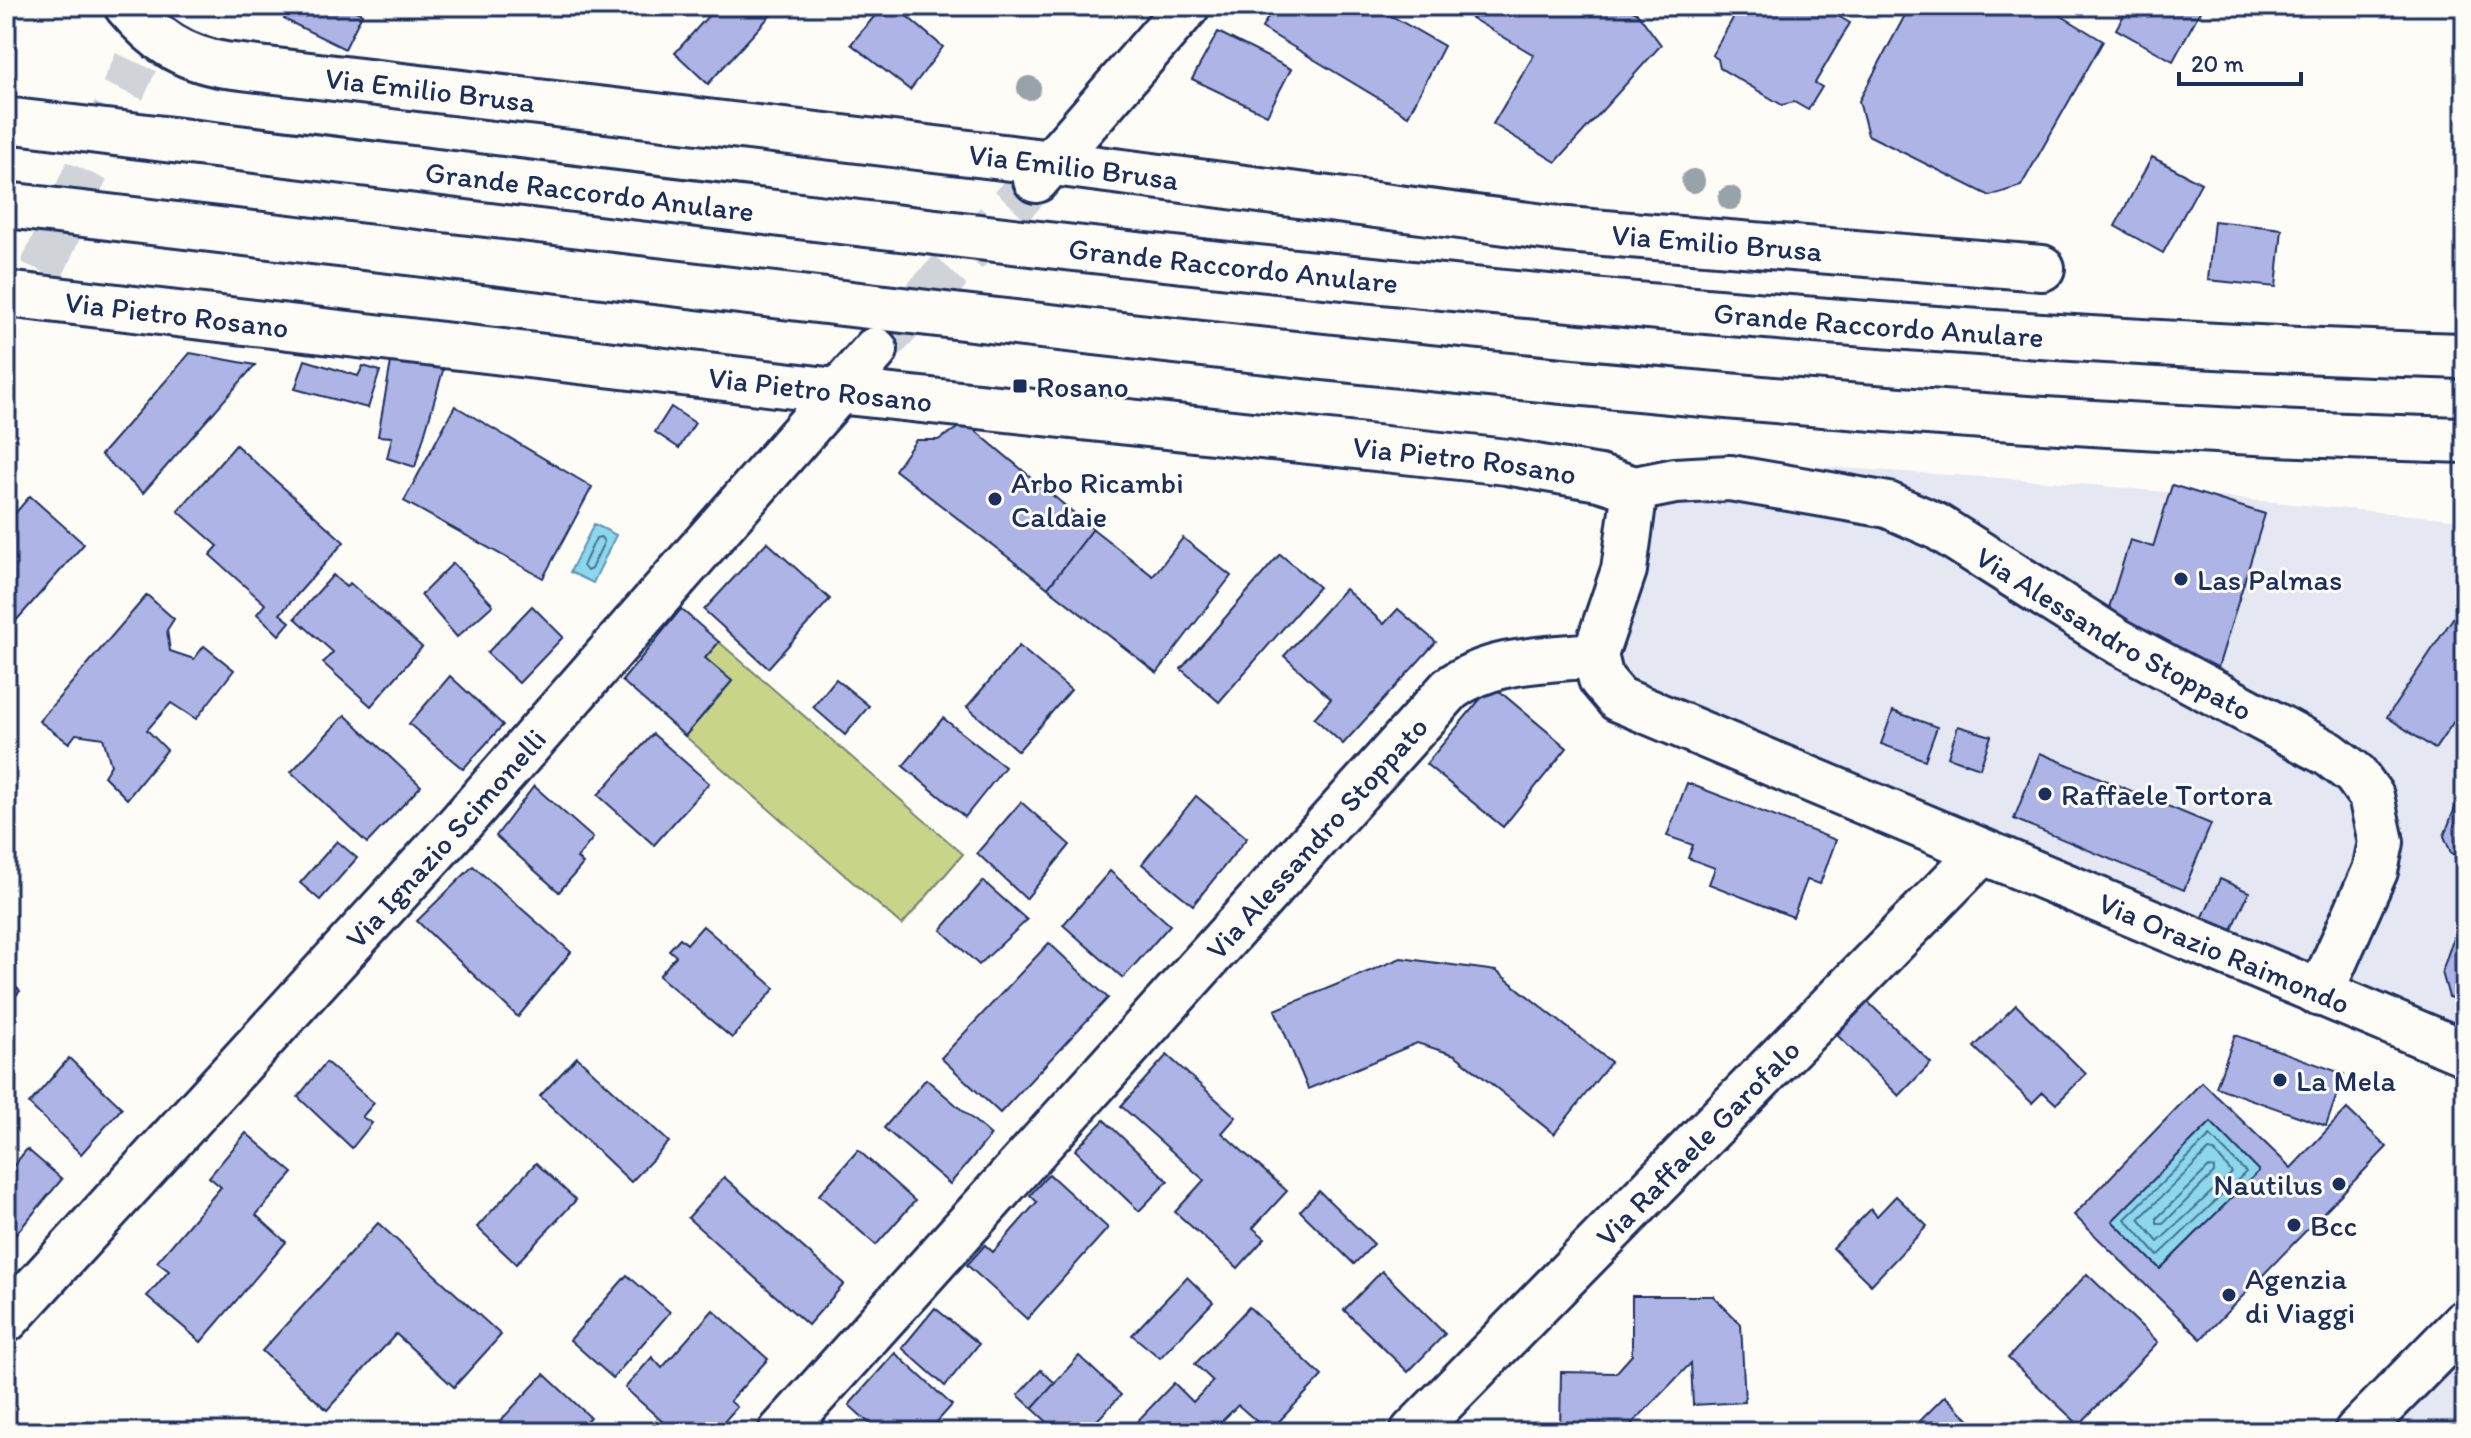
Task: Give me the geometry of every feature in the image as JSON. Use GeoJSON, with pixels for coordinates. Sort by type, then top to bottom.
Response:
{"type":"FeatureCollection","features":[{"type":"Feature","properties":{"kind":"main road"},"geometry":{"type":"LineString","coordinates":[[1043,172],[1187,6]]}},
{"type":"Feature","properties":{"kind":"main road","name":"Via Emilio Brusa"},"geometry":{"type":"LineString","coordinates":[[138,34],[185,55],[225,65],[1043,172],[1567,230],[2042,268]]}},
{"type":"Feature","properties":{"kind":"main road","name":"Grande Raccordo Anulare"},"geometry":{"type":"LineString","coordinates":[[6,120],[1060,244],[1698,312],[1993,334],[2303,352],[2465,356]]}},
{"type":"Feature","properties":{"kind":"main road"},"geometry":{"type":"LineString","coordinates":[[6,205],[1287,355],[1836,407],[2293,435],[2465,440]]}},
{"type":"Feature","properties":{"kind":"main road","name":"Via Pietro Rosano"},"geometry":{"type":"LineString","coordinates":[[25,287],[836,391],[1507,462],[1599,478],[1635,489]]}},
{"type":"Feature","properties":{"kind":"main road","name":"Via Ignazio Scimonelli"},"geometry":{"type":"LineString","coordinates":[[6,1320],[456,828],[875,350]]}},
{"type":"Feature","properties":{"kind":"main road","name":"Via Alessandro Stoppato"},"geometry":{"type":"LineString","coordinates":[[1635,489],[1675,481],[1730,478],[1888,505],[1936,526],[2119,642],[2296,734],[2343,763],[2371,796],[2381,842],[2375,871],[2320,994]]}},
{"type":"Feature","properties":{"kind":"main road"},"geometry":{"type":"LineString","coordinates":[[1635,489],[1624,570],[1595,655],[1601,679],[1624,703],[1982,852]]}},
{"type":"Feature","properties":{"kind":"main road","name":"Via Alessandro Stoppato"},"geometry":{"type":"LineString","coordinates":[[781,1432],[1450,689],[1464,678],[1495,667],[1595,655]]}},
{"type":"Feature","properties":{"kind":"main road","name":"Via Orazio Raimondo"},"geometry":{"type":"LineString","coordinates":[[1982,852],[2465,1053]]}},
{"type":"Feature","properties":{"kind":"main road","name":"Via Raffaele Garofalo"},"geometry":{"type":"LineString","coordinates":[[1413,1432],[1982,852]]}},
{"type":"Feature","properties":{"kind":"main road"},"geometry":{"type":"LineString","coordinates":[[2357,1432],[2465,1322]]}},
{"type":"Feature","properties":{"kind":"shaded area"},"geometry":{"type":"Polygon","coordinates":[[[1668,457],[2048,481],[2465,520],[2465,1026],[1785,742],[1640,685],[1616,661],[1668,457]]]}},
{"type":"Feature","properties":{"kind":"shaded area"},"geometry":{"type":"Polygon","coordinates":[[[2465,1347],[2465,1432],[2381,1432],[2465,1347]]]}},
{"type":"Feature","properties":{"kind":"green space"},"geometry":{"type":"Polygon","coordinates":[[[719,642],[963,854],[902,925],[685,736],[732,681],[705,658],[719,642]]]}},
{"type":"Feature","properties":{"kind":"water"},"geometry":{"type":"Polygon","coordinates":[[[594,524],[616,535],[593,583],[570,572],[594,524]]]}},
{"type":"Feature","properties":{"kind":"water"},"geometry":{"type":"Polygon","coordinates":[[[2211,1122],[2259,1171],[2160,1269],[2112,1221],[2211,1122]]]}},
{"type":"Feature","properties":{"kind":"building"},"geometry":{"type":"Polygon","coordinates":[[[291,6],[346,6],[362,14],[345,49],[284,19],[291,6]]]}},
{"type":"Feature","properties":{"kind":"building"},"geometry":{"type":"Polygon","coordinates":[[[717,6],[779,6],[708,84],[675,53],[717,6]]]}},
{"type":"Feature","properties":{"kind":"building"},"geometry":{"type":"Polygon","coordinates":[[[883,6],[895,6],[943,47],[910,90],[851,44],[883,6]]]}},
{"type":"Feature","properties":{"kind":"building"},"geometry":{"type":"Polygon","coordinates":[[[1274,6],[1374,6],[1444,46],[1408,116],[1262,28],[1274,6]]]}},
{"type":"Feature","properties":{"kind":"building"},"geometry":{"type":"Polygon","coordinates":[[[1451,6],[1624,6],[1638,14],[1661,45],[1556,162],[1493,124],[1534,55],[1451,6]]]}},
{"type":"Feature","properties":{"kind":"building"},"geometry":{"type":"Polygon","coordinates":[[[1740,6],[1750,11],[1754,6],[1821,6],[1850,23],[1815,83],[1822,87],[1808,110],[1794,102],[1782,105],[1720,68],[1718,59],[1712,55],[1740,6]]]}},
{"type":"Feature","properties":{"kind":"building"},"geometry":{"type":"Polygon","coordinates":[[[1910,6],[2045,6],[2103,41],[2021,186],[1990,196],[1868,135],[1859,101],[1910,6]]]}},
{"type":"Feature","properties":{"kind":"building"},"geometry":{"type":"Polygon","coordinates":[[[2108,6],[2203,6],[2173,61],[2116,29],[2124,15],[2108,6]]]}},
{"type":"Feature","properties":{"kind":"building"},"geometry":{"type":"Polygon","coordinates":[[[1218,32],[1291,69],[1267,115],[1192,79],[1218,32]]]}},
{"type":"Feature","properties":{"kind":"building"},"geometry":{"type":"Polygon","coordinates":[[[2152,157],[2201,183],[2163,253],[2115,226],[2152,157]]]}},
{"type":"Feature","properties":{"kind":"building"},"geometry":{"type":"Polygon","coordinates":[[[2214,221],[2282,229],[2276,287],[2208,280],[2214,221]]]}},
{"type":"Feature","properties":{"kind":"building"},"geometry":{"type":"Polygon","coordinates":[[[190,353],[255,365],[143,493],[101,455],[190,353]]]}},
{"type":"Feature","properties":{"kind":"building"},"geometry":{"type":"Polygon","coordinates":[[[305,360],[358,376],[363,366],[380,371],[368,408],[295,389],[305,360]]]}},
{"type":"Feature","properties":{"kind":"building"},"geometry":{"type":"Polygon","coordinates":[[[391,362],[444,367],[415,467],[387,458],[392,437],[378,436],[391,362]]]}},
{"type":"Feature","properties":{"kind":"building"},"geometry":{"type":"Polygon","coordinates":[[[455,406],[592,487],[543,578],[404,501],[455,406]]]}},
{"type":"Feature","properties":{"kind":"building"},"geometry":{"type":"Polygon","coordinates":[[[671,407],[695,423],[679,448],[655,432],[671,407]]]}},
{"type":"Feature","properties":{"kind":"building","name":"Arbo Ricambi Caldaie"},"geometry":{"type":"Polygon","coordinates":[[[966,423],[1093,529],[1048,588],[895,470],[916,440],[938,440],[966,423]]]}},
{"type":"Feature","properties":{"kind":"building"},"geometry":{"type":"Polygon","coordinates":[[[236,445],[344,542],[280,614],[290,622],[279,635],[257,614],[265,604],[210,555],[218,546],[178,511],[236,445]]]}},
{"type":"Feature","properties":{"kind":"building","name":"Las Palmas"},"geometry":{"type":"Polygon","coordinates":[[[2172,485],[2265,514],[2216,674],[2108,611],[2130,540],[2153,547],[2172,485]]]}},
{"type":"Feature","properties":{"kind":"building"},"geometry":{"type":"Polygon","coordinates":[[[30,496],[84,544],[6,632],[6,524],[30,496]]]}},
{"type":"Feature","properties":{"kind":"building"},"geometry":{"type":"Polygon","coordinates":[[[1093,529],[1153,576],[1183,538],[1231,576],[1157,673],[1048,588],[1093,529]]]}},
{"type":"Feature","properties":{"kind":"building"},"geometry":{"type":"Polygon","coordinates":[[[767,542],[830,599],[768,668],[704,610],[767,542]]]}},
{"type":"Feature","properties":{"kind":"building"},"geometry":{"type":"Polygon","coordinates":[[[1280,554],[1319,587],[1219,702],[1181,669],[1280,554]]]}},
{"type":"Feature","properties":{"kind":"building"},"geometry":{"type":"Polygon","coordinates":[[[453,563],[493,605],[457,637],[421,595],[453,563]]]}},
{"type":"Feature","properties":{"kind":"building"},"geometry":{"type":"Polygon","coordinates":[[[333,575],[346,587],[350,583],[422,647],[371,706],[323,663],[333,652],[295,618],[333,575]]]}},
{"type":"Feature","properties":{"kind":"building"},"geometry":{"type":"Polygon","coordinates":[[[1345,589],[1384,624],[1398,609],[1436,642],[1343,744],[1314,718],[1331,699],[1284,656],[1345,589]]]}},
{"type":"Feature","properties":{"kind":"building"},"geometry":{"type":"Polygon","coordinates":[[[147,595],[174,619],[167,630],[170,651],[194,659],[204,646],[234,670],[196,719],[171,703],[147,730],[167,750],[127,799],[104,776],[111,765],[103,738],[76,734],[69,743],[39,721],[147,595]]]}},
{"type":"Feature","properties":{"kind":"building"},"geometry":{"type":"Polygon","coordinates":[[[2465,600],[2465,705],[2435,749],[2387,717],[2465,600]]]}},
{"type":"Feature","properties":{"kind":"building"},"geometry":{"type":"Polygon","coordinates":[[[532,606],[563,637],[519,683],[487,653],[532,606]]]}},
{"type":"Feature","properties":{"kind":"building"},"geometry":{"type":"Polygon","coordinates":[[[681,609],[719,642],[705,658],[732,681],[685,736],[622,681],[681,609]]]}},
{"type":"Feature","properties":{"kind":"building"},"geometry":{"type":"Polygon","coordinates":[[[1019,646],[1071,690],[1018,751],[967,707],[1019,646]]]}},
{"type":"Feature","properties":{"kind":"building"},"geometry":{"type":"Polygon","coordinates":[[[450,676],[503,725],[463,769],[409,724],[450,676]]]}},
{"type":"Feature","properties":{"kind":"building"},"geometry":{"type":"Polygon","coordinates":[[[836,679],[869,706],[845,735],[813,707],[836,679]]]}},
{"type":"Feature","properties":{"kind":"building"},"geometry":{"type":"Polygon","coordinates":[[[1492,685],[1567,748],[1503,827],[1426,764],[1492,685]]]}},
{"type":"Feature","properties":{"kind":"building"},"geometry":{"type":"Polygon","coordinates":[[[1893,711],[1937,727],[1925,760],[1881,744],[1893,711]]]}},
{"type":"Feature","properties":{"kind":"building"},"geometry":{"type":"Polygon","coordinates":[[[345,715],[421,786],[367,843],[291,772],[345,715]]]}},
{"type":"Feature","properties":{"kind":"building"},"geometry":{"type":"Polygon","coordinates":[[[943,718],[1005,767],[965,817],[903,766],[943,718]]]}},
{"type":"Feature","properties":{"kind":"building"},"geometry":{"type":"Polygon","coordinates":[[[1958,726],[1991,736],[1980,768],[1948,757],[1958,726]]]}},
{"type":"Feature","properties":{"kind":"building"},"geometry":{"type":"Polygon","coordinates":[[[653,734],[709,783],[654,845],[598,795],[653,734]]]}},
{"type":"Feature","properties":{"kind":"building"},"geometry":{"type":"Polygon","coordinates":[[[2040,753],[2211,824],[2184,890],[2014,819],[2040,753]]]}},
{"type":"Feature","properties":{"kind":"building"},"geometry":{"type":"Polygon","coordinates":[[[2465,782],[2465,858],[2451,853],[2444,836],[2465,782]]]}},
{"type":"Feature","properties":{"kind":"building"},"geometry":{"type":"Polygon","coordinates":[[[1687,783],[1836,840],[1820,884],[1807,880],[1793,917],[1709,884],[1715,868],[1688,858],[1693,845],[1667,836],[1687,783]]]}},
{"type":"Feature","properties":{"kind":"building"},"geometry":{"type":"Polygon","coordinates":[[[534,786],[593,838],[577,858],[583,864],[559,892],[496,836],[534,786]]]}},
{"type":"Feature","properties":{"kind":"building"},"geometry":{"type":"Polygon","coordinates":[[[1196,796],[1247,838],[1193,905],[1142,864],[1196,796]]]}},
{"type":"Feature","properties":{"kind":"building"},"geometry":{"type":"Polygon","coordinates":[[[1021,802],[1070,845],[1026,899],[977,853],[1021,802]]]}},
{"type":"Feature","properties":{"kind":"building"},"geometry":{"type":"Polygon","coordinates":[[[337,841],[357,858],[320,900],[300,883],[337,841]]]}},
{"type":"Feature","properties":{"kind":"building"},"geometry":{"type":"Polygon","coordinates":[[[473,866],[571,952],[518,1017],[417,921],[473,866]]]}},
{"type":"Feature","properties":{"kind":"building"},"geometry":{"type":"Polygon","coordinates":[[[1110,871],[1170,925],[1123,978],[1063,925],[1110,871]]]}},
{"type":"Feature","properties":{"kind":"building"},"geometry":{"type":"Polygon","coordinates":[[[2220,879],[2249,892],[2231,932],[2202,919],[2220,879]]]}},
{"type":"Feature","properties":{"kind":"building"},"geometry":{"type":"Polygon","coordinates":[[[983,881],[1027,920],[979,965],[941,930],[983,881]]]}},
{"type":"Feature","properties":{"kind":"building"},"geometry":{"type":"Polygon","coordinates":[[[2465,903],[2465,1004],[2449,997],[2442,972],[2465,903]]]}},
{"type":"Feature","properties":{"kind":"building"},"geometry":{"type":"Polygon","coordinates":[[[703,926],[775,988],[732,1038],[659,976],[676,956],[669,950],[680,938],[687,944],[703,926]]]}},
{"type":"Feature","properties":{"kind":"building"},"geometry":{"type":"Polygon","coordinates":[[[1049,943],[1108,998],[1000,1113],[941,1058],[1049,943]]]}},
{"type":"Feature","properties":{"kind":"building"},"geometry":{"type":"Polygon","coordinates":[[[1401,958],[1496,971],[1611,1062],[1554,1134],[1455,1055],[1417,1043],[1308,1089],[1275,1010],[1401,958]]]}},
{"type":"Feature","properties":{"kind":"building"},"geometry":{"type":"Polygon","coordinates":[[[6,978],[20,991],[6,1006],[6,978]]]}},
{"type":"Feature","properties":{"kind":"building"},"geometry":{"type":"Polygon","coordinates":[[[1868,1002],[1931,1063],[1899,1096],[1837,1035],[1868,1002]]]}},
{"type":"Feature","properties":{"kind":"building"},"geometry":{"type":"Polygon","coordinates":[[[2016,1005],[2086,1074],[2056,1104],[2043,1092],[2032,1103],[1974,1047],[2016,1005]]]}},
{"type":"Feature","properties":{"kind":"building","name":"La Mela"},"geometry":{"type":"Polygon","coordinates":[[[2235,1035],[2344,1074],[2326,1126],[2216,1087],[2235,1035]]]}},
{"type":"Feature","properties":{"kind":"building"},"geometry":{"type":"Polygon","coordinates":[[[1167,1055],[1236,1117],[1222,1133],[1287,1191],[1253,1228],[1265,1238],[1238,1268],[1175,1212],[1204,1180],[1121,1106],[1167,1055]]]}},
{"type":"Feature","properties":{"kind":"building"},"geometry":{"type":"Polygon","coordinates":[[[577,1057],[669,1142],[631,1182],[540,1096],[577,1057]]]}},
{"type":"Feature","properties":{"kind":"building"},"geometry":{"type":"Polygon","coordinates":[[[69,1058],[122,1108],[81,1154],[29,1104],[69,1058]]]}},
{"type":"Feature","properties":{"kind":"building"},"geometry":{"type":"Polygon","coordinates":[[[326,1062],[374,1103],[362,1117],[372,1123],[352,1148],[298,1097],[326,1062]]]}},
{"type":"Feature","properties":{"kind":"building"},"geometry":{"type":"Polygon","coordinates":[[[926,1079],[991,1135],[950,1184],[884,1128],[926,1079]]]}},
{"type":"Feature","properties":{"kind":"building"},"geometry":{"type":"Polygon","coordinates":[[[2202,1082],[2291,1168],[2347,1109],[2387,1147],[2201,1339],[2074,1215],[2202,1082]],[[2211,1122],[2112,1221],[2160,1269],[2259,1171],[2211,1122]]]}},
{"type":"Feature","properties":{"kind":"building"},"geometry":{"type":"Polygon","coordinates":[[[1104,1120],[1168,1181],[1139,1211],[1075,1150],[1104,1120]]]}},
{"type":"Feature","properties":{"kind":"building"},"geometry":{"type":"Polygon","coordinates":[[[246,1133],[293,1173],[256,1215],[286,1242],[201,1342],[147,1296],[169,1271],[157,1262],[221,1187],[209,1177],[246,1133]]]}},
{"type":"Feature","properties":{"kind":"building"},"geometry":{"type":"Polygon","coordinates":[[[27,1149],[62,1179],[6,1246],[6,1175],[27,1149]]]}},
{"type":"Feature","properties":{"kind":"building"},"geometry":{"type":"Polygon","coordinates":[[[858,1150],[915,1201],[876,1245],[819,1195],[858,1150]]]}},
{"type":"Feature","properties":{"kind":"building"},"geometry":{"type":"Polygon","coordinates":[[[536,1163],[576,1200],[516,1264],[477,1227],[536,1163]]]}},
{"type":"Feature","properties":{"kind":"building"},"geometry":{"type":"Polygon","coordinates":[[[1049,1174],[1108,1228],[1027,1319],[967,1265],[985,1245],[993,1252],[1037,1202],[1030,1195],[1049,1174]]]}},
{"type":"Feature","properties":{"kind":"building"},"geometry":{"type":"Polygon","coordinates":[[[724,1177],[844,1284],[808,1325],[688,1218],[724,1177]]]}},
{"type":"Feature","properties":{"kind":"building"},"geometry":{"type":"Polygon","coordinates":[[[1319,1191],[1374,1244],[1354,1264],[1300,1211],[1319,1191]]]}},
{"type":"Feature","properties":{"kind":"building"},"geometry":{"type":"Polygon","coordinates":[[[1896,1196],[1927,1226],[1871,1285],[1833,1248],[1871,1209],[1877,1216],[1896,1196]]]}},
{"type":"Feature","properties":{"kind":"building"},"geometry":{"type":"Polygon","coordinates":[[[378,1223],[501,1335],[454,1387],[396,1334],[327,1410],[262,1351],[378,1223]]]}},
{"type":"Feature","properties":{"kind":"building"},"geometry":{"type":"Polygon","coordinates":[[[1382,1271],[1445,1334],[1408,1372],[1344,1310],[1382,1271]]]}},
{"type":"Feature","properties":{"kind":"building"},"geometry":{"type":"Polygon","coordinates":[[[2087,1274],[2158,1342],[2079,1425],[2008,1358],[2087,1274]]]}},
{"type":"Feature","properties":{"kind":"building"},"geometry":{"type":"Polygon","coordinates":[[[627,1275],[670,1312],[613,1378],[570,1340],[627,1275]]]}},
{"type":"Feature","properties":{"kind":"building"},"geometry":{"type":"Polygon","coordinates":[[[1187,1277],[1213,1302],[1160,1358],[1132,1335],[1187,1277]]]}},
{"type":"Feature","properties":{"kind":"building"},"geometry":{"type":"Polygon","coordinates":[[[1632,1296],[1713,1296],[1741,1324],[1745,1402],[1693,1405],[1691,1363],[1624,1432],[1560,1432],[1561,1372],[1616,1373],[1632,1355],[1632,1296]]]}},
{"type":"Feature","properties":{"kind":"building"},"geometry":{"type":"Polygon","coordinates":[[[1249,1307],[1322,1376],[1269,1432],[1238,1405],[1214,1429],[1217,1432],[1127,1432],[1174,1383],[1193,1402],[1213,1381],[1195,1364],[1249,1307]]]}},
{"type":"Feature","properties":{"kind":"building"},"geometry":{"type":"Polygon","coordinates":[[[935,1308],[979,1344],[945,1386],[902,1348],[935,1308]]]}},
{"type":"Feature","properties":{"kind":"building"},"geometry":{"type":"Polygon","coordinates":[[[713,1310],[768,1359],[730,1401],[737,1407],[715,1432],[674,1432],[625,1388],[652,1357],[662,1368],[713,1310]]]}},
{"type":"Feature","properties":{"kind":"building"},"geometry":{"type":"Polygon","coordinates":[[[895,1353],[952,1405],[928,1432],[879,1432],[849,1405],[895,1353]]]}},
{"type":"Feature","properties":{"kind":"building"},"geometry":{"type":"Polygon","coordinates":[[[1079,1356],[1121,1395],[1086,1432],[1058,1432],[1032,1408],[1079,1356]]]}},
{"type":"Feature","properties":{"kind":"building"},"geometry":{"type":"Polygon","coordinates":[[[1041,1370],[1055,1383],[1032,1408],[1018,1395],[1041,1370]]]}},
{"type":"Feature","properties":{"kind":"building"},"geometry":{"type":"Polygon","coordinates":[[[544,1374],[590,1417],[576,1432],[490,1432],[544,1374]]]}},
{"type":"Feature","properties":{"kind":"building"},"geometry":{"type":"Polygon","coordinates":[[[1945,1396],[1982,1432],[1909,1432],[1945,1396]]]}},
{"type":"Feature","properties":{"kind":"tunnel"},"geometry":{"type":"LineString","coordinates":[[41,271],[136,62]]}},
{"type":"Feature","properties":{"kind":"tunnel"},"geometry":{"type":"LineString","coordinates":[[875,350],[1034,182]]}},
{"type":"Feature","properties":{"kind":"place","name":"Rosano"},"geometry":{"type":"Point","coordinates":[1020,386]}},
{"type":"Feature","properties":{"kind":"place","name":"Arbo Ricambi Caldaie"},"geometry":{"type":"Point","coordinates":[995,499]}},
{"type":"Feature","properties":{"kind":"place","name":"Las Palmas"},"geometry":{"type":"Point","coordinates":[2181,579]}},
{"type":"Feature","properties":{"kind":"place","name":"Raffaele Tortora"},"geometry":{"type":"Point","coordinates":[2045,794]}},
{"type":"Feature","properties":{"kind":"place","name":"La Mela"},"geometry":{"type":"Point","coordinates":[2280,1080]}},
{"type":"Feature","properties":{"kind":"place","name":"Nautilus"},"geometry":{"type":"Point","coordinates":[2339,1184]}},
{"type":"Feature","properties":{"kind":"place","name":"Bcc"},"geometry":{"type":"Point","coordinates":[2294,1225]}},
{"type":"Feature","properties":{"kind":"place","name":"Agenzia di Viaggi"},"geometry":{"type":"Point","coordinates":[2229,1295]}}]}
